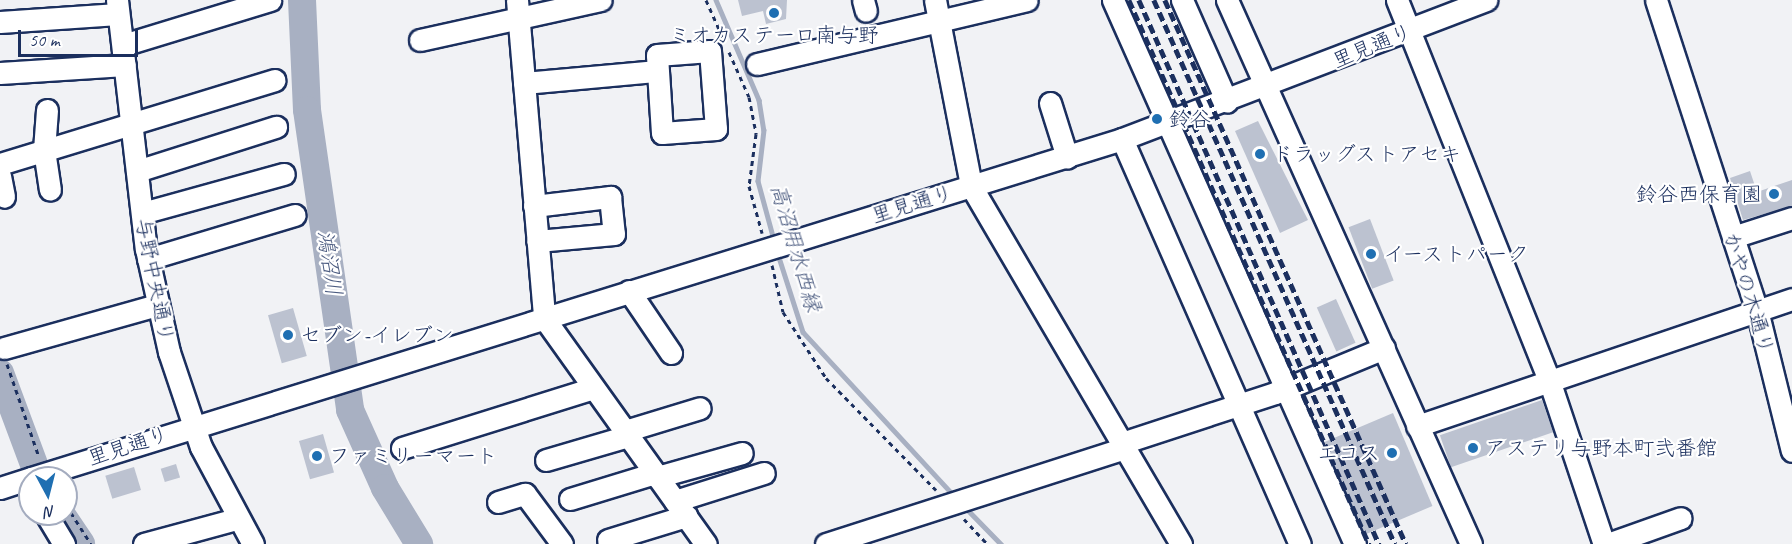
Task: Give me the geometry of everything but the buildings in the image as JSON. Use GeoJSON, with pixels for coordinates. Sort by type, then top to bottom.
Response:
{"type":"FeatureCollection","features":[{"type":"Feature","properties":{"kind":"street"},"geometry":{"type":"LineString","coordinates":[[0,73],[124,55],[270,0]]}},
{"type":"Feature","properties":{"kind":"street"},"geometry":{"type":"LineString","coordinates":[[935,0],[971,186],[1181,544]]}},
{"type":"Feature","properties":{"kind":"street"},"geometry":{"type":"LineString","coordinates":[[757,64],[940,24],[1027,0]]}},
{"type":"Feature","properties":{"kind":"street"},"geometry":{"type":"LineString","coordinates":[[1113,0],[1355,544]]}},
{"type":"Feature","properties":{"kind":"street"},"geometry":{"type":"LineString","coordinates":[[1182,0],[1227,102]]}},
{"type":"Feature","properties":{"kind":"street"},"geometry":{"type":"LineString","coordinates":[[1227,0],[1472,544]]}},
{"type":"Feature","properties":{"kind":"street"},"geometry":{"type":"LineString","coordinates":[[1397,0],[1412,30],[1549,380],[1606,544],[1681,518]]}},
{"type":"Feature","properties":{"kind":"street","name":"里見通り"},"geometry":{"type":"LineString","coordinates":[[71,466],[192,426],[331,386],[773,246],[1067,157],[1265,88],[1486,0]]}},
{"type":"Feature","properties":{"kind":"street","name":"かやの木通り"},"geometry":{"type":"LineString","coordinates":[[1656,0],[1757,310],[1788,414],[1792,451]]}},
{"type":"Feature","properties":{"kind":"street"},"geometry":{"type":"LineString","coordinates":[[420,40],[518,10],[591,1]]}},
{"type":"Feature","properties":{"kind":"street"},"geometry":{"type":"LineString","coordinates":[[0,22],[118,7]]}},
{"type":"Feature","properties":{"kind":"street","name":"与野中央通り"},"geometry":{"type":"LineString","coordinates":[[118,7],[148,259],[157,305],[192,426],[236,519],[253,544]]}},
{"type":"Feature","properties":{"kind":"street"},"geometry":{"type":"LineString","coordinates":[[518,10],[544,318],[706,544]]}},
{"type":"Feature","properties":{"kind":"street"},"geometry":{"type":"LineString","coordinates":[[710,51],[716,129],[662,133],[657,70],[657,55],[710,51]]}},
{"type":"Feature","properties":{"kind":"street"},"geometry":{"type":"LineString","coordinates":[[524,83],[657,70]]}},
{"type":"Feature","properties":{"kind":"street"},"geometry":{"type":"LineString","coordinates":[[0,164],[274,80]]}},
{"type":"Feature","properties":{"kind":"street"},"geometry":{"type":"LineString","coordinates":[[1050,103],[1067,157]]}},
{"type":"Feature","properties":{"kind":"street"},"geometry":{"type":"LineString","coordinates":[[47,110],[44,150],[50,190]]}},
{"type":"Feature","properties":{"kind":"street"},"geometry":{"type":"LineString","coordinates":[[137,171],[276,127]]}},
{"type":"Feature","properties":{"kind":"street"},"geometry":{"type":"LineString","coordinates":[[1122,138],[1300,544]]}},
{"type":"Feature","properties":{"kind":"street"},"geometry":{"type":"LineString","coordinates":[[142,213],[284,174]]}},
{"type":"Feature","properties":{"kind":"street"},"geometry":{"type":"LineString","coordinates":[[0,176],[4,197]]}},
{"type":"Feature","properties":{"kind":"street"},"geometry":{"type":"LineString","coordinates":[[534,206],[610,197],[614,234],[537,241]]}},
{"type":"Feature","properties":{"kind":"street"},"geometry":{"type":"LineString","coordinates":[[148,259],[295,214]]}},
{"type":"Feature","properties":{"kind":"street"},"geometry":{"type":"LineString","coordinates":[[1733,237],[1792,218]]}},
{"type":"Feature","properties":{"kind":"street"},"geometry":{"type":"LineString","coordinates":[[629,291],[671,353]]}},
{"type":"Feature","properties":{"kind":"street"},"geometry":{"type":"LineString","coordinates":[[1417,426],[1792,299]]}},
{"type":"Feature","properties":{"kind":"street"},"geometry":{"type":"LineString","coordinates":[[4,354],[157,305]]}},
{"type":"Feature","properties":{"kind":"street"},"geometry":{"type":"LineString","coordinates":[[826,544],[1124,445],[1286,388],[1384,348]]}},
{"type":"Feature","properties":{"kind":"street"},"geometry":{"type":"LineString","coordinates":[[402,448],[593,388]]}},
{"type":"Feature","properties":{"kind":"street"},"geometry":{"type":"LineString","coordinates":[[546,460],[700,408]]}},
{"type":"Feature","properties":{"kind":"street"},"geometry":{"type":"LineString","coordinates":[[570,499],[742,453]]}},
{"type":"Feature","properties":{"kind":"street"},"geometry":{"type":"LineString","coordinates":[[608,540],[764,473]]}},
{"type":"Feature","properties":{"kind":"street","name":"里見通り"},"geometry":{"type":"LineString","coordinates":[[0,488],[18,483]]}},
{"type":"Feature","properties":{"kind":"street"},"geometry":{"type":"LineString","coordinates":[[498,502],[525,494],[562,544]]}},
{"type":"Feature","properties":{"kind":"street"},"geometry":{"type":"LineString","coordinates":[[158,542],[236,519]]}},
{"type":"Feature","properties":{"kind":"street"},"geometry":{"type":"LineString","coordinates":[[53,526],[64,544]]}},
{"type":"Feature","properties":{"kind":"path"},"geometry":{"type":"LineString","coordinates":[[706,0],[748,97],[756,134],[749,186],[773,246],[783,312],[826,378],[987,544]]}},
{"type":"Feature","properties":{"kind":"path"},"geometry":{"type":"LineString","coordinates":[[4,354],[32,466]]}},
{"type":"Feature","properties":{"kind":"path"},"geometry":{"type":"LineString","coordinates":[[78,524],[91,544]]}},
{"type":"Feature","properties":{"kind":"waterway","name":"鴻沼川"},"geometry":{"type":"LineString","coordinates":[[302,0],[307,110],[350,410],[385,488],[419,544]]}},
{"type":"Feature","properties":{"kind":"waterway","name":"高沼用水西縁"},"geometry":{"type":"LineString","coordinates":[[716,0],[759,100],[764,130],[758,181],[774,240]]}},
{"type":"Feature","properties":{"kind":"waterway","name":"高沼用水西縁"},"geometry":{"type":"LineString","coordinates":[[777,251],[803,332],[955,497]]}},
{"type":"Feature","properties":{"kind":"waterway"},"geometry":{"type":"LineString","coordinates":[[0,373],[35,466]]}},
{"type":"Feature","properties":{"kind":"waterway","name":"高沼用水西縁"},"geometry":{"type":"LineString","coordinates":[[965,507],[1001,544]]}},
{"type":"Feature","properties":{"kind":"waterway"},"geometry":{"type":"LineString","coordinates":[[69,526],[81,544]]}},
{"type":"Feature","properties":{"kind":"railway"},"geometry":{"type":"LineString","coordinates":[[1129,0],[1369,544]]}},
{"type":"Feature","properties":{"kind":"railway"},"geometry":{"type":"LineString","coordinates":[[1139,0],[1379,544]]}},
{"type":"Feature","properties":{"kind":"railway"},"geometry":{"type":"LineString","coordinates":[[1154,0],[1395,544]]}},
{"type":"Feature","properties":{"kind":"railway"},"geometry":{"type":"LineString","coordinates":[[1165,0],[1406,544]]}},
{"type":"Feature","properties":{"kind":"place","name":"ミオカステーロ南与野"},"geometry":{"type":"Point","coordinates":[774,13]}},
{"type":"Feature","properties":{"kind":"place","name":"鈴谷"},"geometry":{"type":"Point","coordinates":[1157,119]}},
{"type":"Feature","properties":{"kind":"place","name":"ドラッグストアセキ"},"geometry":{"type":"Point","coordinates":[1260,154]}},
{"type":"Feature","properties":{"kind":"place","name":"鈴谷西保育園"},"geometry":{"type":"Point","coordinates":[1774,194]}},
{"type":"Feature","properties":{"kind":"place","name":"イーストパーク"},"geometry":{"type":"Point","coordinates":[1371,254]}},
{"type":"Feature","properties":{"kind":"place","name":"セブン-イレブン"},"geometry":{"type":"Point","coordinates":[288,335]}},
{"type":"Feature","properties":{"kind":"place","name":"アステリ与野本町弐番館"},"geometry":{"type":"Point","coordinates":[1473,448]}},
{"type":"Feature","properties":{"kind":"place","name":"エコス"},"geometry":{"type":"Point","coordinates":[1392,453]}},
{"type":"Feature","properties":{"kind":"place","name":"ファミリーマート"},"geometry":{"type":"Point","coordinates":[317,456]}}]}
